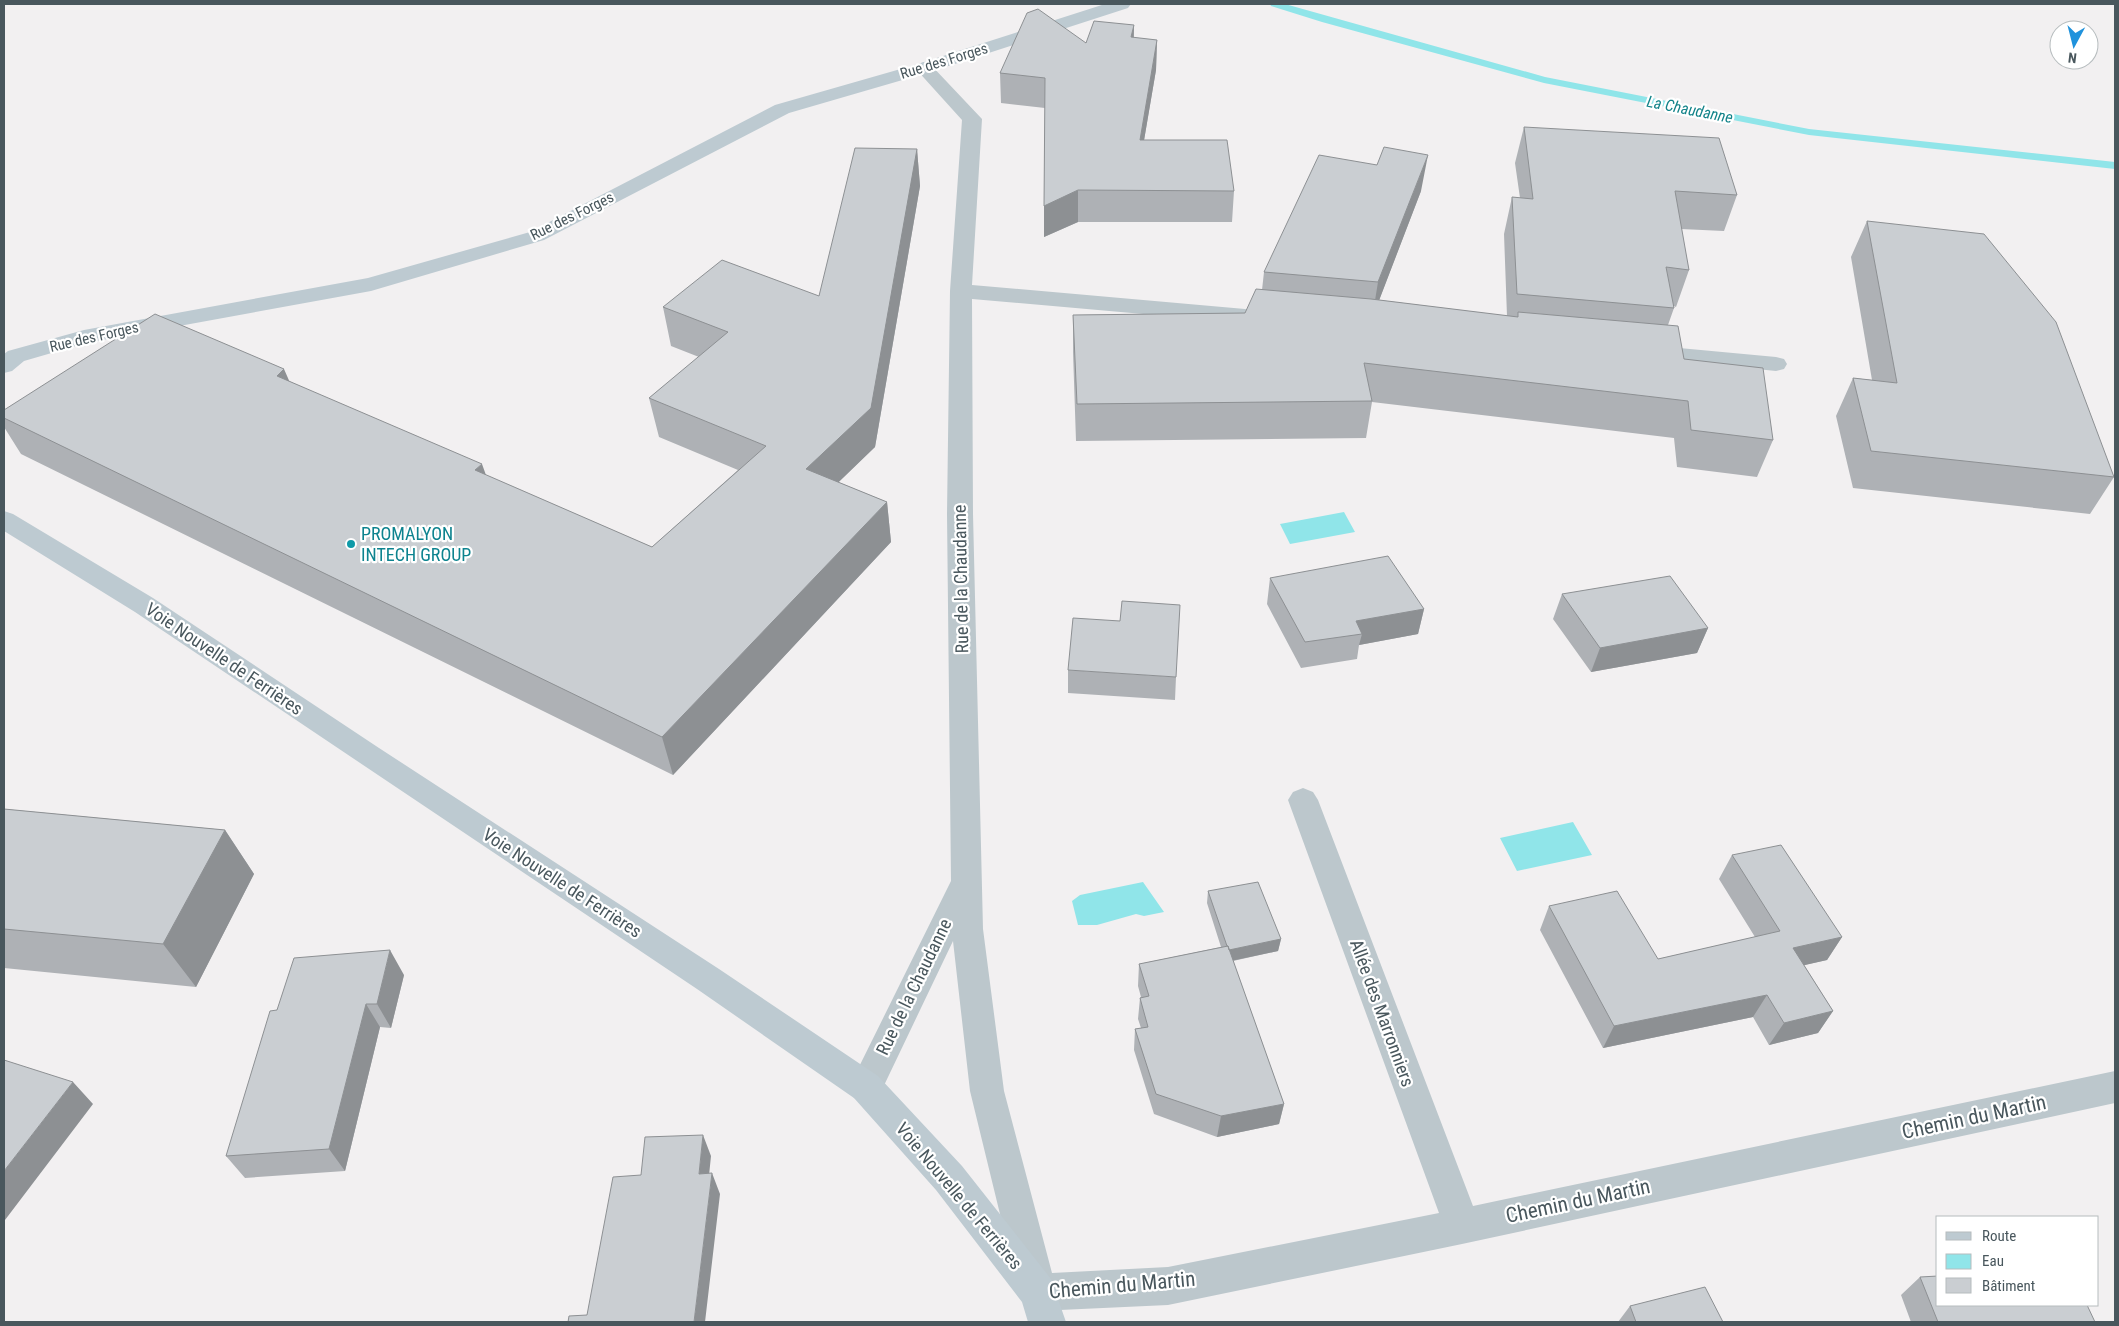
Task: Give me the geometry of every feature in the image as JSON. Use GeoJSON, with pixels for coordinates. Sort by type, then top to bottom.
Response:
{"type":"FeatureCollection","features":[{"type":"Feature","properties":{"kind":"street","name":"Rue des Forges"},"geometry":{"type":"LineString","coordinates":[[4,366],[16,356],[84,337],[371,284],[537,236],[782,109],[924,68],[1122,4]]}},
{"type":"Feature","properties":{"kind":"street","name":"Rue de la Chaudanne"},"geometry":{"type":"LineString","coordinates":[[866,1087],[966,879],[960,514],[961,291],[972,119],[924,68]]}},
{"type":"Feature","properties":{"kind":"street"},"geometry":{"type":"LineString","coordinates":[[961,291],[1269,319]]}},
{"type":"Feature","properties":{"kind":"street"},"geometry":{"type":"LineString","coordinates":[[1627,351],[1776,364]]}},
{"type":"Feature","properties":{"kind":"street","name":"Voie Nouvelle de Ferrières"},"geometry":{"type":"LineString","coordinates":[[4,520],[144,604],[369,756],[708,979],[866,1087],[949,1178],[1042,1307]]}},
{"type":"Feature","properties":{"kind":"street","name":"Allée des Marronniers"},"geometry":{"type":"LineString","coordinates":[[1303,800],[1462,1226]]}},
{"type":"Feature","properties":{"kind":"street"},"geometry":{"type":"LineString","coordinates":[[966,879],[967,930],[987,1091],[1042,1307]]}},
{"type":"Feature","properties":{"kind":"street","name":"Chemin du Martin"},"geometry":{"type":"LineString","coordinates":[[1042,1307],[1168,1286],[1462,1226],[2115,1087]]}},
{"type":"Feature","properties":{"kind":"water"},"geometry":{"type":"Polygon","coordinates":[[[1344,512],[1355,532],[1290,544],[1280,524],[1344,512]]]}},
{"type":"Feature","properties":{"kind":"water"},"geometry":{"type":"Polygon","coordinates":[[[1573,822],[1592,855],[1517,871],[1500,838],[1573,822]]]}},
{"type":"Feature","properties":{"kind":"water"},"geometry":{"type":"Polygon","coordinates":[[[1143,882],[1164,912],[1144,916],[1136,914],[1097,925],[1078,925],[1072,901],[1080,895],[1143,882]]]}},
{"type":"Feature","properties":{"kind":"building"},"geometry":{"type":"Polygon","coordinates":[[[1038,9],[1086,43],[1094,21],[1134,25],[1131,37],[1157,40],[1140,140],[1227,140],[1234,191],[1078,190],[1044,206],[1045,78],[1000,73],[1027,13],[1038,9]]]}},
{"type":"Feature","properties":{"kind":"building"},"geometry":{"type":"Polygon","coordinates":[[[1524,127],[1719,138],[1737,195],[1675,191],[1689,270],[1666,267],[1674,308],[1517,294],[1512,197],[1533,199],[1524,127]]]}},
{"type":"Feature","properties":{"kind":"building"},"geometry":{"type":"Polygon","coordinates":[[[1384,147],[1428,155],[1378,282],[1264,272],[1319,155],[1377,165],[1384,147]]]}},
{"type":"Feature","properties":{"kind":"building"},"geometry":{"type":"Polygon","coordinates":[[[855,148],[917,149],[871,408],[806,469],[887,502],[662,737],[4,418],[4,410],[155,314],[284,369],[277,376],[482,464],[475,470],[652,547],[766,446],[649,398],[728,332],[663,307],[722,260],[819,296],[855,148]]]}},
{"type":"Feature","properties":{"kind":"building"},"geometry":{"type":"Polygon","coordinates":[[[1867,221],[1984,234],[2056,322],[2114,477],[1871,451],[1853,378],[1897,383],[1867,221]]]}},
{"type":"Feature","properties":{"kind":"building"},"geometry":{"type":"Polygon","coordinates":[[[1256,289],[1371,299],[1518,317],[1518,312],[1678,326],[1684,359],[1763,368],[1773,440],[1691,430],[1688,401],[1364,363],[1372,401],[1077,404],[1073,315],[1245,313],[1256,289]]]}},
{"type":"Feature","properties":{"kind":"building"},"geometry":{"type":"Polygon","coordinates":[[[1388,556],[1424,609],[1356,621],[1362,634],[1305,642],[1270,578],[1388,556]]]}},
{"type":"Feature","properties":{"kind":"building"},"geometry":{"type":"Polygon","coordinates":[[[1670,576],[1708,628],[1600,648],[1562,594],[1670,576]]]}},
{"type":"Feature","properties":{"kind":"building"},"geometry":{"type":"Polygon","coordinates":[[[1122,601],[1180,605],[1176,677],[1068,670],[1073,618],[1120,621],[1122,601]]]}},
{"type":"Feature","properties":{"kind":"building"},"geometry":{"type":"Polygon","coordinates":[[[4,809],[225,830],[163,944],[4,929],[4,809]]]}},
{"type":"Feature","properties":{"kind":"building"},"geometry":{"type":"Polygon","coordinates":[[[1781,845],[1842,937],[1793,948],[1833,1011],[1784,1023],[1767,995],[1614,1026],[1549,906],[1617,891],[1658,959],[1780,931],[1732,855],[1781,845]]]}},
{"type":"Feature","properties":{"kind":"building"},"geometry":{"type":"Polygon","coordinates":[[[1258,882],[1281,939],[1229,950],[1208,891],[1258,882]]]}},
{"type":"Feature","properties":{"kind":"building"},"geometry":{"type":"Polygon","coordinates":[[[1228,946],[1284,1104],[1221,1116],[1156,1094],[1135,1029],[1148,1027],[1140,998],[1149,996],[1139,964],[1228,946]]]}},
{"type":"Feature","properties":{"kind":"building"},"geometry":{"type":"Polygon","coordinates":[[[390,950],[377,1004],[366,1004],[329,1149],[226,1156],[270,1011],[277,1010],[294,958],[390,950]]]}},
{"type":"Feature","properties":{"kind":"building"},"geometry":{"type":"Polygon","coordinates":[[[4,1060],[73,1082],[4,1171],[4,1060]]]}},
{"type":"Feature","properties":{"kind":"building"},"geometry":{"type":"Polygon","coordinates":[[[703,1135],[699,1174],[712,1173],[694,1322],[568,1322],[569,1316],[587,1315],[613,1177],[641,1175],[645,1137],[703,1135]]]}},
{"type":"Feature","properties":{"kind":"building"},"geometry":{"type":"Polygon","coordinates":[[[1936,1276],[1936,1306],[2087,1306],[2095,1322],[1938,1322],[1920,1277],[1936,1276]]]}},
{"type":"Feature","properties":{"kind":"building"},"geometry":{"type":"Polygon","coordinates":[[[1705,1287],[1723,1322],[1636,1322],[1630,1306],[1705,1287]]]}},
{"type":"Feature","properties":{"kind":"waterway","name":"La Chaudanne"},"geometry":{"type":"LineString","coordinates":[[1275,4],[1326,20],[1544,80],[1809,132],[2115,166]]}},
{"type":"Feature","properties":{"kind":"place","name":"PROMALYON INTECH GROUP"},"geometry":{"type":"Point","coordinates":[351,544]}}]}
